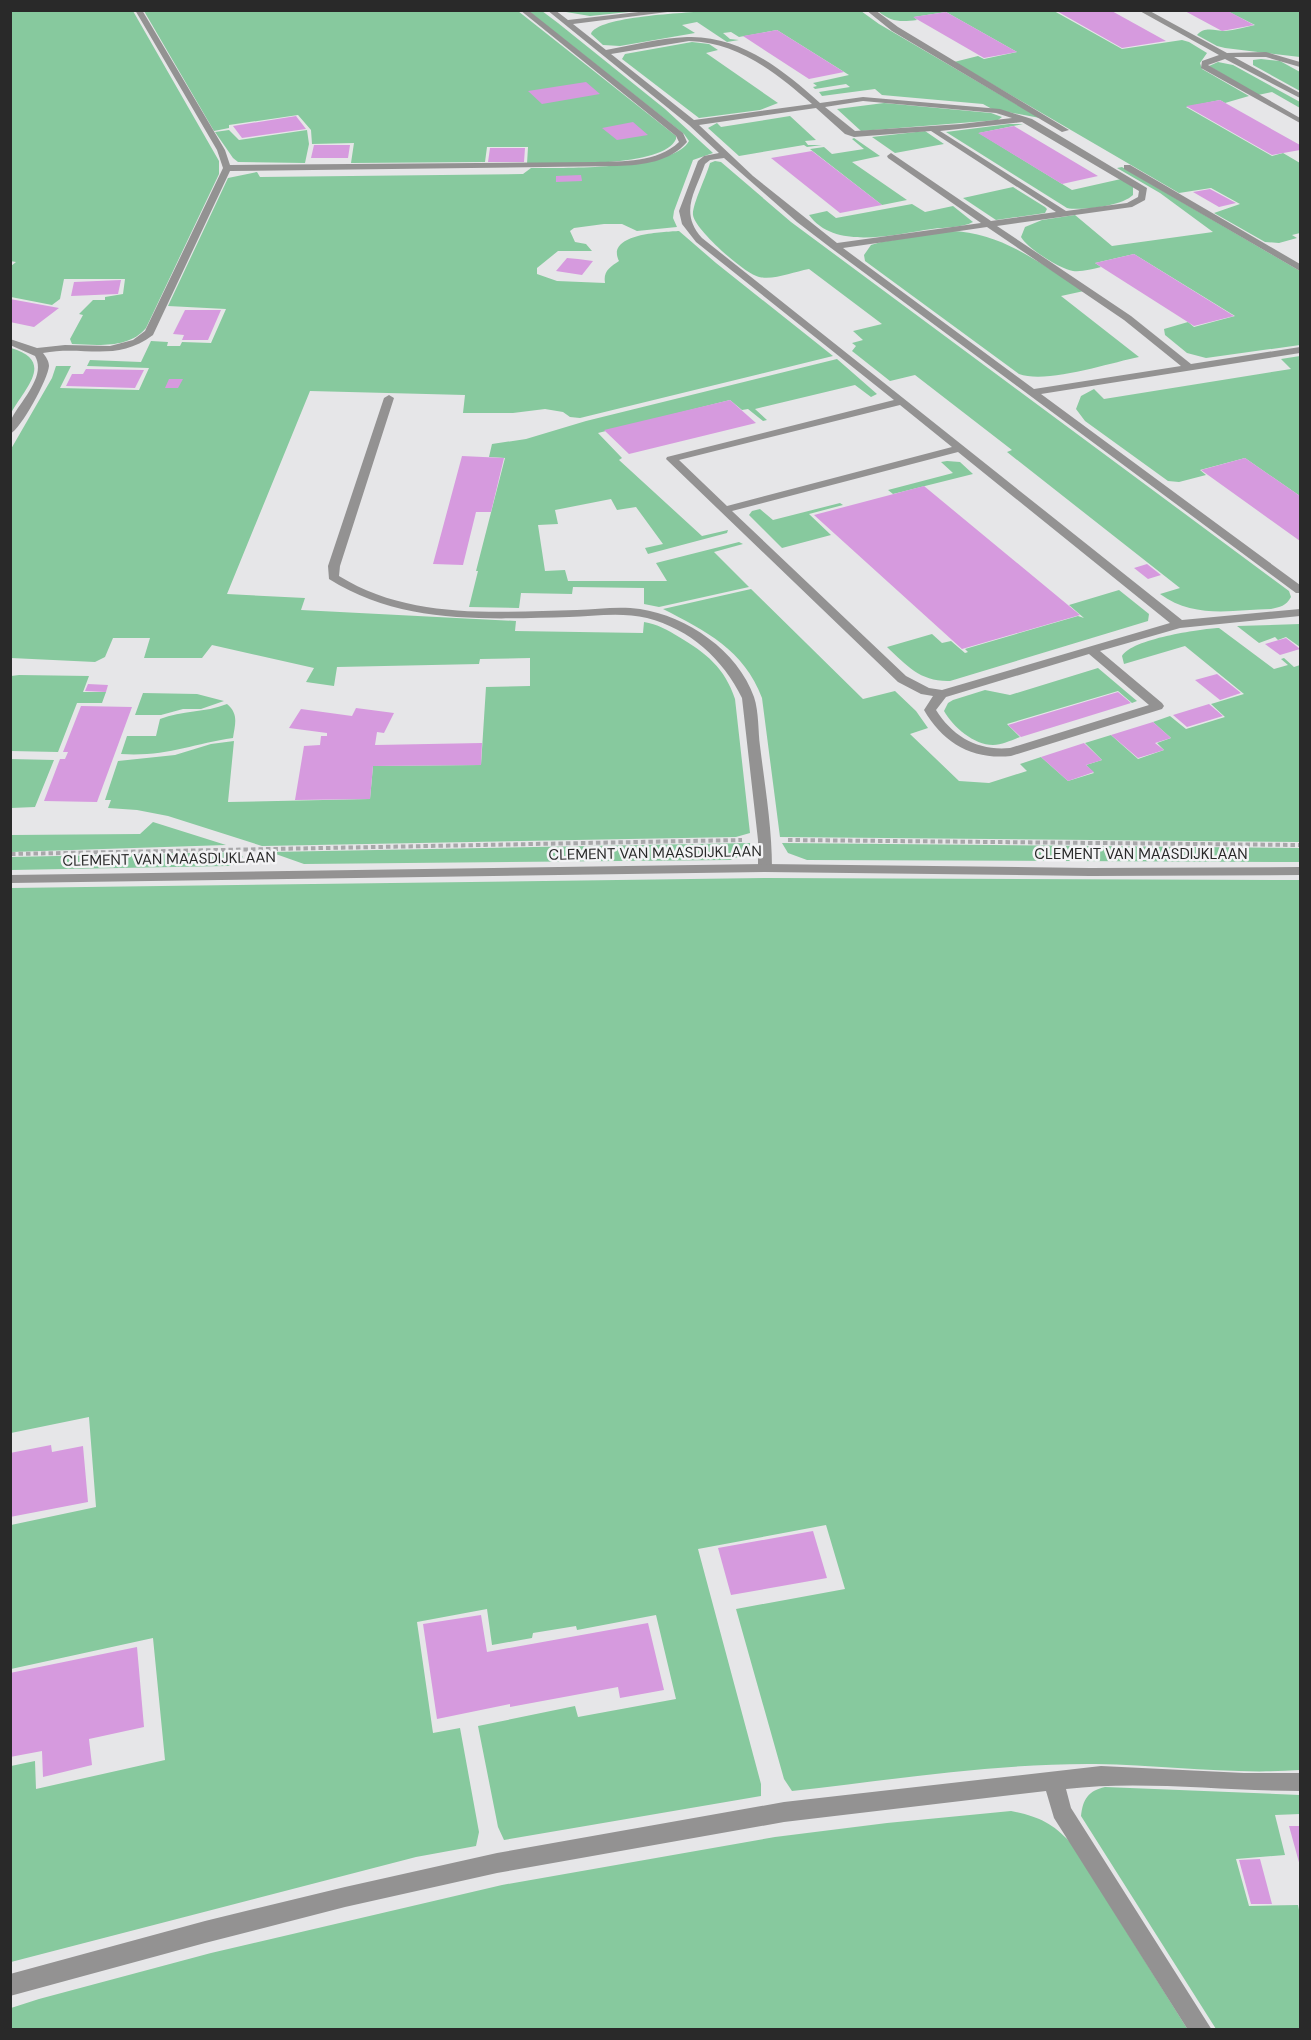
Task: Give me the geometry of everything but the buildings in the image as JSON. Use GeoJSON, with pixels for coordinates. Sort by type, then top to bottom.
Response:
{"type":"FeatureCollection","features":[{"type":"Feature","properties":{"kind":"street"},"geometry":{"type":"LineString","coordinates":[[36,351],[58,348],[115,349],[143,339],[149,333],[227,168],[221,150],[138,10]]}},
{"type":"Feature","properties":{"kind":"street"},"geometry":{"type":"LineString","coordinates":[[227,168],[595,165],[654,158],[670,153],[682,144],[680,135],[523,10]]}},
{"type":"Feature","properties":{"kind":"street"},"geometry":{"type":"LineString","coordinates":[[550,10],[692,123],[759,185],[834,246],[1300,590]]}},
{"type":"Feature","properties":{"kind":"street"},"geometry":{"type":"LineString","coordinates":[[566,23],[680,10]]}},
{"type":"Feature","properties":{"kind":"street"},"geometry":{"type":"LineString","coordinates":[[868,10],[931,51],[1077,137]]}},
{"type":"Feature","properties":{"kind":"street"},"geometry":{"type":"LineString","coordinates":[[1141,10],[1300,96]]}},
{"type":"Feature","properties":{"kind":"street"},"geometry":{"type":"LineString","coordinates":[[605,53],[686,39],[708,40],[752,55],[797,86],[848,132],[854,134],[1029,121]]}},
{"type":"Feature","properties":{"kind":"street"},"geometry":{"type":"LineString","coordinates":[[1300,65],[1273,56],[1226,56],[1211,60],[1204,66],[1300,122]]}},
{"type":"Feature","properties":{"kind":"street"},"geometry":{"type":"LineString","coordinates":[[692,123],[871,99],[997,111],[1029,121],[1144,190],[1142,198],[1129,205],[834,246]]}},
{"type":"Feature","properties":{"kind":"street"},"geometry":{"type":"LineString","coordinates":[[933,128],[938,134],[1065,214]]}},
{"type":"Feature","properties":{"kind":"street"},"geometry":{"type":"LineString","coordinates":[[726,155],[707,158],[701,163],[684,212],[684,218],[699,240],[1179,624]]}},
{"type":"Feature","properties":{"kind":"street"},"geometry":{"type":"LineString","coordinates":[[891,156],[1161,342],[1190,368]]}},
{"type":"Feature","properties":{"kind":"street"},"geometry":{"type":"LineString","coordinates":[[1116,160],[1300,268]]}},
{"type":"Feature","properties":{"kind":"street"},"geometry":{"type":"LineString","coordinates":[[10,342],[36,351],[43,358],[44,371],[10,431]]}},
{"type":"Feature","properties":{"kind":"street"},"geometry":{"type":"LineString","coordinates":[[1032,392],[1300,350]]}},
{"type":"Feature","properties":{"kind":"street"},"geometry":{"type":"LineString","coordinates":[[389,398],[334,566],[333,577],[359,592],[390,605],[411,609],[509,614],[644,613],[676,624],[716,650],[731,665],[741,680],[748,698],[765,840],[765,868]]}},
{"type":"Feature","properties":{"kind":"street"},"geometry":{"type":"LineString","coordinates":[[902,401],[671,459],[902,679],[925,691],[942,694]]}},
{"type":"Feature","properties":{"kind":"street"},"geometry":{"type":"LineString","coordinates":[[724,510],[959,448]]}},
{"type":"Feature","properties":{"kind":"street"},"geometry":{"type":"LineString","coordinates":[[1090,649],[1158,706],[1011,752],[990,753],[977,751],[956,740],[935,720],[930,710],[933,702],[942,694],[1090,649],[1179,624],[1300,613]]}},
{"type":"Feature","properties":{"kind":"street","name":"CLEMENT VAN MAASDIJKLAAN"},"geometry":{"type":"LineString","coordinates":[[10,879],[765,868],[1090,872],[1300,871]]}},
{"type":"Feature","properties":{"kind":"street"},"geometry":{"type":"LineString","coordinates":[[10,1985],[334,1899],[497,1863],[784,1812],[1101,1775],[1244,1782],[1300,1782]]}},
{"type":"Feature","properties":{"kind":"street"},"geometry":{"type":"LineString","coordinates":[[1054,1781],[1061,1811],[1201,2030]]}},
{"type":"Feature","properties":{"kind":"path"},"geometry":{"type":"LineString","coordinates":[[10,855],[765,840],[1300,845]]}},
{"type":"Feature","properties":{"kind":"green space"},"geometry":{"type":"Polygon","coordinates":[[[11,10],[133,11],[219,161],[219,174],[146,328],[131,340],[91,345],[72,344],[70,339],[83,315],[79,314],[93,300],[105,300],[105,297],[123,294],[125,279],[64,279],[60,299],[52,305],[11,297],[11,266],[16,262],[10,261],[11,10]]]}},
{"type":"Feature","properties":{"kind":"green space"},"geometry":{"type":"Polygon","coordinates":[[[144,11],[518,11],[676,136],[676,139],[667,148],[652,155],[608,162],[527,164],[528,147],[487,147],[485,162],[351,163],[354,143],[312,144],[311,130],[298,115],[229,125],[229,128],[214,131],[144,11]]]}},
{"type":"Feature","properties":{"kind":"green space"},"geometry":{"type":"Polygon","coordinates":[[[528,11],[542,11],[558,23],[665,109],[713,153],[693,160],[674,211],[673,218],[677,227],[637,231],[622,224],[604,224],[574,228],[570,231],[575,242],[586,244],[592,251],[558,251],[537,268],[537,274],[557,281],[605,283],[606,272],[619,261],[617,252],[620,245],[628,239],[679,231],[833,356],[580,418],[545,409],[513,413],[463,413],[465,395],[310,391],[227,594],[305,598],[301,610],[516,621],[515,631],[643,633],[644,622],[671,632],[706,655],[720,670],[731,688],[735,699],[750,833],[736,837],[262,846],[168,816],[137,810],[108,808],[111,800],[105,800],[118,761],[175,755],[211,744],[234,741],[228,802],[370,799],[373,766],[481,765],[486,687],[530,686],[530,658],[480,659],[479,664],[337,667],[334,686],[306,682],[314,668],[212,645],[202,658],[144,658],[150,638],[113,638],[105,657],[95,662],[11,658],[10,592],[12,591],[10,588],[11,449],[52,378],[56,366],[71,366],[60,388],[139,390],[149,368],[87,366],[90,360],[141,362],[151,341],[168,342],[167,346],[180,346],[182,342],[211,343],[226,309],[168,306],[228,178],[257,172],[260,177],[523,174],[531,168],[591,167],[641,162],[679,150],[689,141],[684,134],[528,11]]]}},
{"type":"Feature","properties":{"kind":"green space"},"geometry":{"type":"Polygon","coordinates":[[[560,11],[638,11],[590,16],[560,11]]]}},
{"type":"Feature","properties":{"kind":"green space"},"geometry":{"type":"Polygon","coordinates":[[[708,11],[861,11],[879,24],[1040,118],[992,109],[983,104],[882,95],[875,89],[822,96],[819,92],[850,87],[846,84],[815,89],[813,87],[817,86],[813,83],[849,75],[777,30],[739,37],[731,32],[723,33],[730,39],[739,40],[727,42],[697,22],[682,25],[695,33],[620,46],[603,45],[591,34],[597,28],[625,19],[708,11]]]}},
{"type":"Feature","properties":{"kind":"green space"},"geometry":{"type":"Polygon","coordinates":[[[878,11],[1054,11],[1122,49],[1182,40],[1189,42],[1207,53],[1200,63],[1202,69],[1249,96],[1225,103],[1220,100],[1186,107],[1272,156],[1283,153],[1300,163],[1300,233],[1292,235],[1297,238],[1279,243],[1265,242],[1214,213],[1240,204],[1211,188],[1179,193],[954,62],[978,56],[984,59],[1017,52],[946,12],[914,17],[917,20],[901,21],[887,17],[878,11]]]}},
{"type":"Feature","properties":{"kind":"green space"},"geometry":{"type":"Polygon","coordinates":[[[1227,11],[1300,11],[1300,57],[1225,48],[1197,35],[1207,30],[1225,31],[1255,25],[1227,11]]]}},
{"type":"Feature","properties":{"kind":"green space"},"geometry":{"type":"Polygon","coordinates":[[[692,42],[709,44],[718,50],[706,53],[778,103],[760,110],[699,118],[622,59],[625,54],[692,42]]]}},
{"type":"Feature","properties":{"kind":"green space"},"geometry":{"type":"Polygon","coordinates":[[[1253,60],[1280,61],[1300,72],[1300,91],[1253,65],[1253,60]]]}},
{"type":"Feature","properties":{"kind":"green space"},"geometry":{"type":"Polygon","coordinates":[[[1218,62],[1233,65],[1300,102],[1300,108],[1272,92],[1258,95],[1209,66],[1218,62]]]}},
{"type":"Feature","properties":{"kind":"green space"},"geometry":{"type":"Polygon","coordinates":[[[884,103],[991,113],[1002,117],[998,120],[861,131],[837,109],[884,103]]]}},
{"type":"Feature","properties":{"kind":"green space"},"geometry":{"type":"Polygon","coordinates":[[[790,116],[816,140],[805,141],[808,145],[822,145],[807,147],[804,145],[739,156],[708,128],[717,123],[721,127],[790,116]]]}},
{"type":"Feature","properties":{"kind":"green space"},"geometry":{"type":"Polygon","coordinates":[[[1023,124],[979,133],[1072,190],[1121,179],[1133,187],[1133,195],[1128,199],[1102,207],[1067,208],[946,132],[1023,124]]]}},
{"type":"Feature","properties":{"kind":"green space"},"geometry":{"type":"Polygon","coordinates":[[[229,130],[239,140],[307,130],[309,144],[305,163],[238,162],[215,132],[229,130]]]}},
{"type":"Feature","properties":{"kind":"green space"},"geometry":{"type":"Polygon","coordinates":[[[925,131],[944,144],[895,153],[872,137],[925,131]]]}},
{"type":"Feature","properties":{"kind":"green space"},"geometry":{"type":"Polygon","coordinates":[[[854,138],[880,156],[852,162],[907,200],[882,205],[810,149],[824,147],[832,154],[864,149],[852,139],[854,138]]]}},
{"type":"Feature","properties":{"kind":"green space"},"geometry":{"type":"Polygon","coordinates":[[[721,162],[791,222],[1289,591],[1291,597],[1289,600],[1282,606],[1271,609],[1214,611],[1186,607],[1160,594],[1180,588],[1007,452],[1012,450],[915,375],[890,381],[852,351],[856,346],[852,343],[863,340],[853,331],[882,324],[809,269],[778,277],[759,277],[743,268],[711,240],[696,222],[693,210],[710,163],[721,162]]]}},
{"type":"Feature","properties":{"kind":"green space"},"geometry":{"type":"Polygon","coordinates":[[[1122,167],[1300,271],[1300,345],[1206,358],[1187,353],[1165,335],[1164,329],[1188,322],[1194,327],[1235,316],[1134,254],[1095,263],[1101,267],[1073,271],[1044,257],[1024,242],[1021,237],[1025,227],[1042,220],[1075,215],[1112,246],[1213,232],[1160,193],[1117,168],[1122,167]]]}},
{"type":"Feature","properties":{"kind":"green space"},"geometry":{"type":"Polygon","coordinates":[[[1013,187],[1045,207],[1047,209],[1045,213],[996,220],[963,198],[1013,187]]]}},
{"type":"Feature","properties":{"kind":"green space"},"geometry":{"type":"Polygon","coordinates":[[[912,204],[925,212],[953,206],[973,222],[884,236],[850,237],[820,226],[809,215],[827,211],[836,218],[912,204]]]}},
{"type":"Feature","properties":{"kind":"green space"},"geometry":{"type":"Polygon","coordinates":[[[951,231],[987,237],[1004,244],[1037,261],[1084,291],[1061,296],[1139,357],[1061,375],[1019,374],[865,261],[864,255],[871,245],[951,231]]]}},
{"type":"Feature","properties":{"kind":"green space"},"geometry":{"type":"Polygon","coordinates":[[[11,348],[24,353],[32,360],[34,367],[29,384],[11,413],[11,348]]]}},
{"type":"Feature","properties":{"kind":"green space"},"geometry":{"type":"Polygon","coordinates":[[[1300,356],[1300,496],[1245,458],[1200,470],[1206,475],[1179,482],[1168,481],[1085,421],[1076,409],[1081,396],[1094,389],[1104,399],[1291,369],[1281,359],[1300,356]]]}},
{"type":"Feature","properties":{"kind":"green space"},"geometry":{"type":"Polygon","coordinates":[[[837,359],[877,394],[871,397],[855,385],[755,409],[767,420],[763,421],[748,409],[742,410],[730,400],[598,433],[622,458],[619,460],[702,536],[728,530],[727,533],[648,554],[645,548],[663,544],[636,507],[617,510],[611,499],[555,510],[558,524],[538,525],[545,571],[565,570],[568,581],[667,581],[656,563],[739,542],[743,544],[714,552],[749,587],[659,607],[644,604],[644,588],[573,587],[572,594],[521,593],[519,608],[469,607],[505,458],[489,457],[492,444],[526,439],[586,421],[837,359]]]}},
{"type":"Feature","properties":{"kind":"green space"},"geometry":{"type":"Polygon","coordinates":[[[941,462],[960,462],[973,474],[893,494],[888,490],[953,473],[941,462]]]}},
{"type":"Feature","properties":{"kind":"green space"},"geometry":{"type":"Polygon","coordinates":[[[840,503],[843,505],[809,514],[831,535],[782,548],[749,515],[752,511],[760,509],[773,520],[840,503]]]}},
{"type":"Feature","properties":{"kind":"green space"},"geometry":{"type":"Polygon","coordinates":[[[751,589],[863,699],[895,691],[916,711],[928,728],[910,734],[959,781],[989,783],[1027,771],[1020,764],[1041,757],[1068,781],[1094,773],[1086,765],[1102,760],[1085,743],[1111,735],[1138,759],[1164,750],[1157,743],[1171,738],[1153,722],[1170,716],[1186,729],[1225,717],[1211,704],[1244,694],[1185,646],[1124,664],[1122,656],[1128,650],[1152,640],[1197,630],[1219,628],[1274,669],[1288,665],[1281,659],[1284,658],[1294,667],[1300,665],[1300,842],[780,837],[762,698],[754,681],[745,667],[722,644],[694,625],[663,609],[751,589]]]}},
{"type":"Feature","properties":{"kind":"green space"},"geometry":{"type":"Polygon","coordinates":[[[1119,590],[1149,614],[1148,621],[950,681],[931,679],[915,672],[887,647],[932,634],[942,643],[951,641],[965,653],[968,652],[965,649],[1078,616],[1084,618],[1069,605],[1119,590]]]}},
{"type":"Feature","properties":{"kind":"green space"},"geometry":{"type":"Polygon","coordinates":[[[1300,624],[1300,647],[1286,637],[1278,640],[1275,637],[1259,643],[1237,626],[1300,624]]]}},
{"type":"Feature","properties":{"kind":"green space"},"geometry":{"type":"Polygon","coordinates":[[[1098,668],[1137,701],[1132,703],[1118,691],[1007,724],[1020,737],[993,745],[979,742],[965,734],[944,711],[948,703],[953,700],[985,690],[1010,695],[1098,668]]]}},
{"type":"Feature","properties":{"kind":"green space"},"geometry":{"type":"Polygon","coordinates":[[[11,676],[89,676],[83,692],[106,692],[102,703],[77,703],[58,752],[11,751],[11,676]]]}},
{"type":"Feature","properties":{"kind":"green space"},"geometry":{"type":"Polygon","coordinates":[[[143,693],[197,694],[224,701],[201,709],[183,709],[161,715],[135,715],[143,693]]]}},
{"type":"Feature","properties":{"kind":"green space"},"geometry":{"type":"Polygon","coordinates":[[[227,704],[235,715],[233,738],[151,754],[121,754],[127,736],[156,736],[160,719],[227,704]]]}},
{"type":"Feature","properties":{"kind":"green space"},"geometry":{"type":"Polygon","coordinates":[[[10,759],[54,760],[35,807],[11,808],[10,759]]]}},
{"type":"Feature","properties":{"kind":"green space"},"geometry":{"type":"Polygon","coordinates":[[[153,822],[226,845],[11,852],[11,835],[140,834],[153,822]]]}},
{"type":"Feature","properties":{"kind":"green space"},"geometry":{"type":"Polygon","coordinates":[[[750,843],[751,849],[730,860],[304,864],[270,852],[750,843]]]}},
{"type":"Feature","properties":{"kind":"green space"},"geometry":{"type":"Polygon","coordinates":[[[782,843],[1300,848],[1300,862],[807,860],[788,853],[782,843]]]}},
{"type":"Feature","properties":{"kind":"green space"},"geometry":{"type":"Polygon","coordinates":[[[240,852],[243,857],[235,864],[228,866],[11,870],[11,857],[240,852]]]}},
{"type":"Feature","properties":{"kind":"green space"},"geometry":{"type":"Polygon","coordinates":[[[767,878],[1300,880],[1300,1770],[1249,1771],[1058,1764],[944,1773],[792,1791],[784,1779],[736,1609],[845,1589],[826,1525],[698,1549],[761,1784],[761,1796],[504,1840],[498,1827],[478,1726],[575,1706],[578,1717],[676,1699],[656,1615],[577,1630],[576,1626],[533,1633],[532,1638],[492,1645],[487,1609],[417,1622],[433,1733],[460,1728],[479,1832],[476,1846],[416,1857],[11,1962],[11,1766],[35,1761],[36,1789],[165,1760],[153,1638],[11,1669],[11,1525],[96,1507],[89,1417],[11,1433],[11,888],[767,878]]]}},
{"type":"Feature","properties":{"kind":"green space"},"geometry":{"type":"Polygon","coordinates":[[[1105,1787],[1300,1795],[1300,1814],[1275,1815],[1285,1855],[1236,1859],[1249,1906],[1298,1905],[1300,1915],[1300,2029],[1216,2029],[1081,1816],[1083,1805],[1090,1793],[1105,1787]]]}},
{"type":"Feature","properties":{"kind":"green space"},"geometry":{"type":"Polygon","coordinates":[[[1011,1811],[1044,1821],[1071,1843],[1188,2030],[11,2030],[11,2008],[39,1999],[211,1953],[502,1885],[775,1837],[1011,1811]]]}}]}
